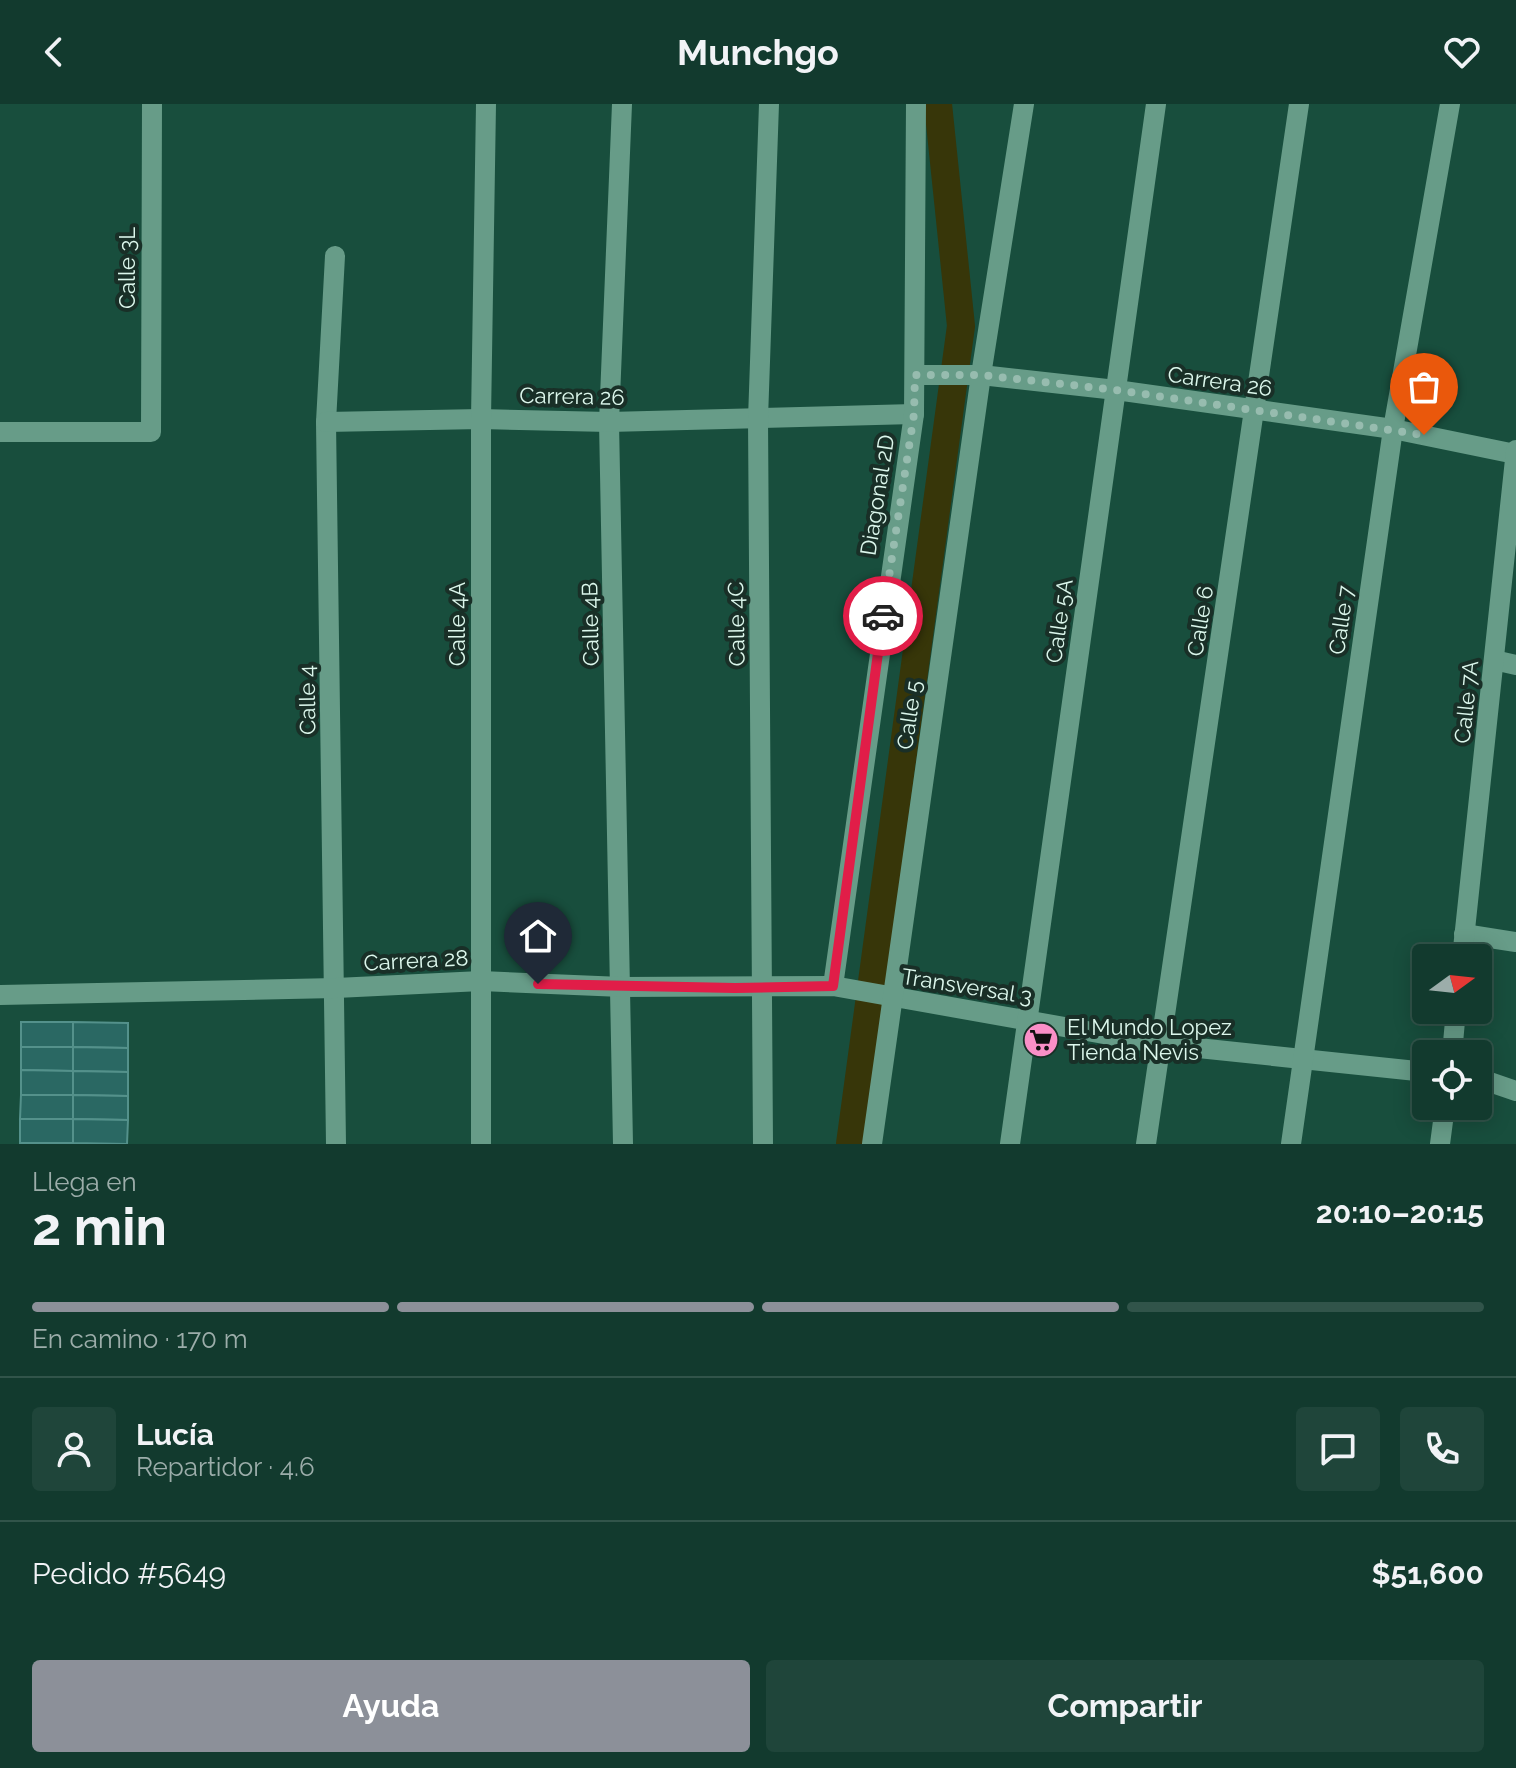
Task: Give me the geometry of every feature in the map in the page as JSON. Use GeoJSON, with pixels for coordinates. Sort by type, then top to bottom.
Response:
{"type":"FeatureCollection","features":[{"type":"Feature","properties":{"kind":"street","name":"Calle 3L"},"geometry":{"type":"LineString","coordinates":[[0,432],[151,432],[152,104]]}},
{"type":"Feature","properties":{"kind":"street","name":"Calle 4A"},"geometry":{"type":"LineString","coordinates":[[481,1144],[481,419],[486,104]]}},
{"type":"Feature","properties":{"kind":"street","name":"Calle 4B"},"geometry":{"type":"LineString","coordinates":[[622,104],[609,422],[623,1144]]}},
{"type":"Feature","properties":{"kind":"street","name":"Calle 4C"},"geometry":{"type":"LineString","coordinates":[[763,1144],[758,419],[769,104]]}},
{"type":"Feature","properties":{"kind":"street","name":"Diagonal 2D"},"geometry":{"type":"LineString","coordinates":[[833,986],[914,414],[916,104]]}},
{"type":"Feature","properties":{"kind":"street","name":"Calle 5"},"geometry":{"type":"LineString","coordinates":[[872,1144],[886,997],[974,375],[1024,104]]}},
{"type":"Feature","properties":{"kind":"street","name":"Calle 5A"},"geometry":{"type":"LineString","coordinates":[[1010,1144],[1156,104]]}},
{"type":"Feature","properties":{"kind":"street","name":"Calle 6"},"geometry":{"type":"LineString","coordinates":[[1146,1144],[1299,104]]}},
{"type":"Feature","properties":{"kind":"street","name":"Calle 7"},"geometry":{"type":"LineString","coordinates":[[1291,1144],[1393,429],[1450,104]]}},
{"type":"Feature","properties":{"kind":"street","name":"Calle 4"},"geometry":{"type":"LineString","coordinates":[[335,256],[326,422],[336,1144]]}},
{"type":"Feature","properties":{"kind":"street","name":"Carrera 26"},"geometry":{"type":"LineString","coordinates":[[915,375],[974,375],[1116,390],[1393,429],[1516,452]]}},
{"type":"Feature","properties":{"kind":"street","name":"Carrera 26"},"geometry":{"type":"LineString","coordinates":[[326,422],[481,419],[609,422],[914,414]]}},
{"type":"Feature","properties":{"kind":"street","name":"Calle 7A"},"geometry":{"type":"LineString","coordinates":[[1463,944],[1516,452]]}},
{"type":"Feature","properties":{"kind":"street"},"geometry":{"type":"LineString","coordinates":[[1494,660],[1516,665]]}},
{"type":"Feature","properties":{"kind":"street"},"geometry":{"type":"LineString","coordinates":[[1464,934],[1516,942]]}},
{"type":"Feature","properties":{"kind":"street","name":"Carrera 28"},"geometry":{"type":"LineString","coordinates":[[0,995],[336,988],[481,981],[622,987],[763,989],[833,986]]}},
{"type":"Feature","properties":{"kind":"street","name":"Transversal 3"},"geometry":{"type":"LineString","coordinates":[[833,986],[1160,1044],[1412,1071]]}},
{"type":"Feature","properties":{"kind":"street"},"geometry":{"type":"LineString","coordinates":[[1492,1083],[1516,1091]]}},
{"type":"Feature","properties":{"kind":"street"},"geometry":{"type":"LineString","coordinates":[[1440,1144],[1443,1120]]}},
{"type":"Feature","properties":{"kind":"building"},"geometry":{"type":"Polygon","coordinates":[[[21,1022],[73,1022],[73,1047],[21,1047],[21,1022]]]}},
{"type":"Feature","properties":{"kind":"building"},"geometry":{"type":"Polygon","coordinates":[[[73,1022],[128,1023],[128,1048],[73,1047],[73,1022]]]}},
{"type":"Feature","properties":{"kind":"building"},"geometry":{"type":"Polygon","coordinates":[[[21,1047],[73,1047],[73,1071],[21,1070],[21,1047]]]}},
{"type":"Feature","properties":{"kind":"building"},"geometry":{"type":"Polygon","coordinates":[[[73,1047],[128,1048],[128,1072],[73,1071],[73,1047]]]}},
{"type":"Feature","properties":{"kind":"building"},"geometry":{"type":"Polygon","coordinates":[[[21,1070],[73,1071],[73,1095],[21,1095],[21,1070]]]}},
{"type":"Feature","properties":{"kind":"building"},"geometry":{"type":"Polygon","coordinates":[[[73,1071],[128,1072],[128,1096],[73,1095],[73,1071]]]}},
{"type":"Feature","properties":{"kind":"building"},"geometry":{"type":"Polygon","coordinates":[[[21,1095],[73,1095],[73,1119],[20,1119],[21,1095]]]}},
{"type":"Feature","properties":{"kind":"building"},"geometry":{"type":"Polygon","coordinates":[[[73,1095],[128,1096],[128,1120],[73,1119],[73,1095]]]}},
{"type":"Feature","properties":{"kind":"building"},"geometry":{"type":"Polygon","coordinates":[[[20,1119],[73,1119],[73,1143],[20,1143],[20,1119]]]}},
{"type":"Feature","properties":{"kind":"building"},"geometry":{"type":"Polygon","coordinates":[[[73,1119],[128,1120],[127,1144],[73,1143],[73,1119]]]}},
{"type":"Feature","properties":{"kind":"waterway"},"geometry":{"type":"LineString","coordinates":[[850,1144],[961,326],[938,104]]}},
{"type":"Feature","properties":{"kind":"way so far"},"geometry":{"type":"LineString","coordinates":[[883,616],[914,414],[915,375],[981,375],[1116,390],[1424,435]]}},
{"type":"Feature","properties":{"kind":"place","name":"El Mundo Lopez Tienda Nevis"},"geometry":{"type":"Point","coordinates":[1041,1040]}},
{"type":"Feature","properties":{"kind":"route"},"geometry":{"type":"LineString","coordinates":[[538,984],[763,989],[833,986],[883,616]]}}]}
